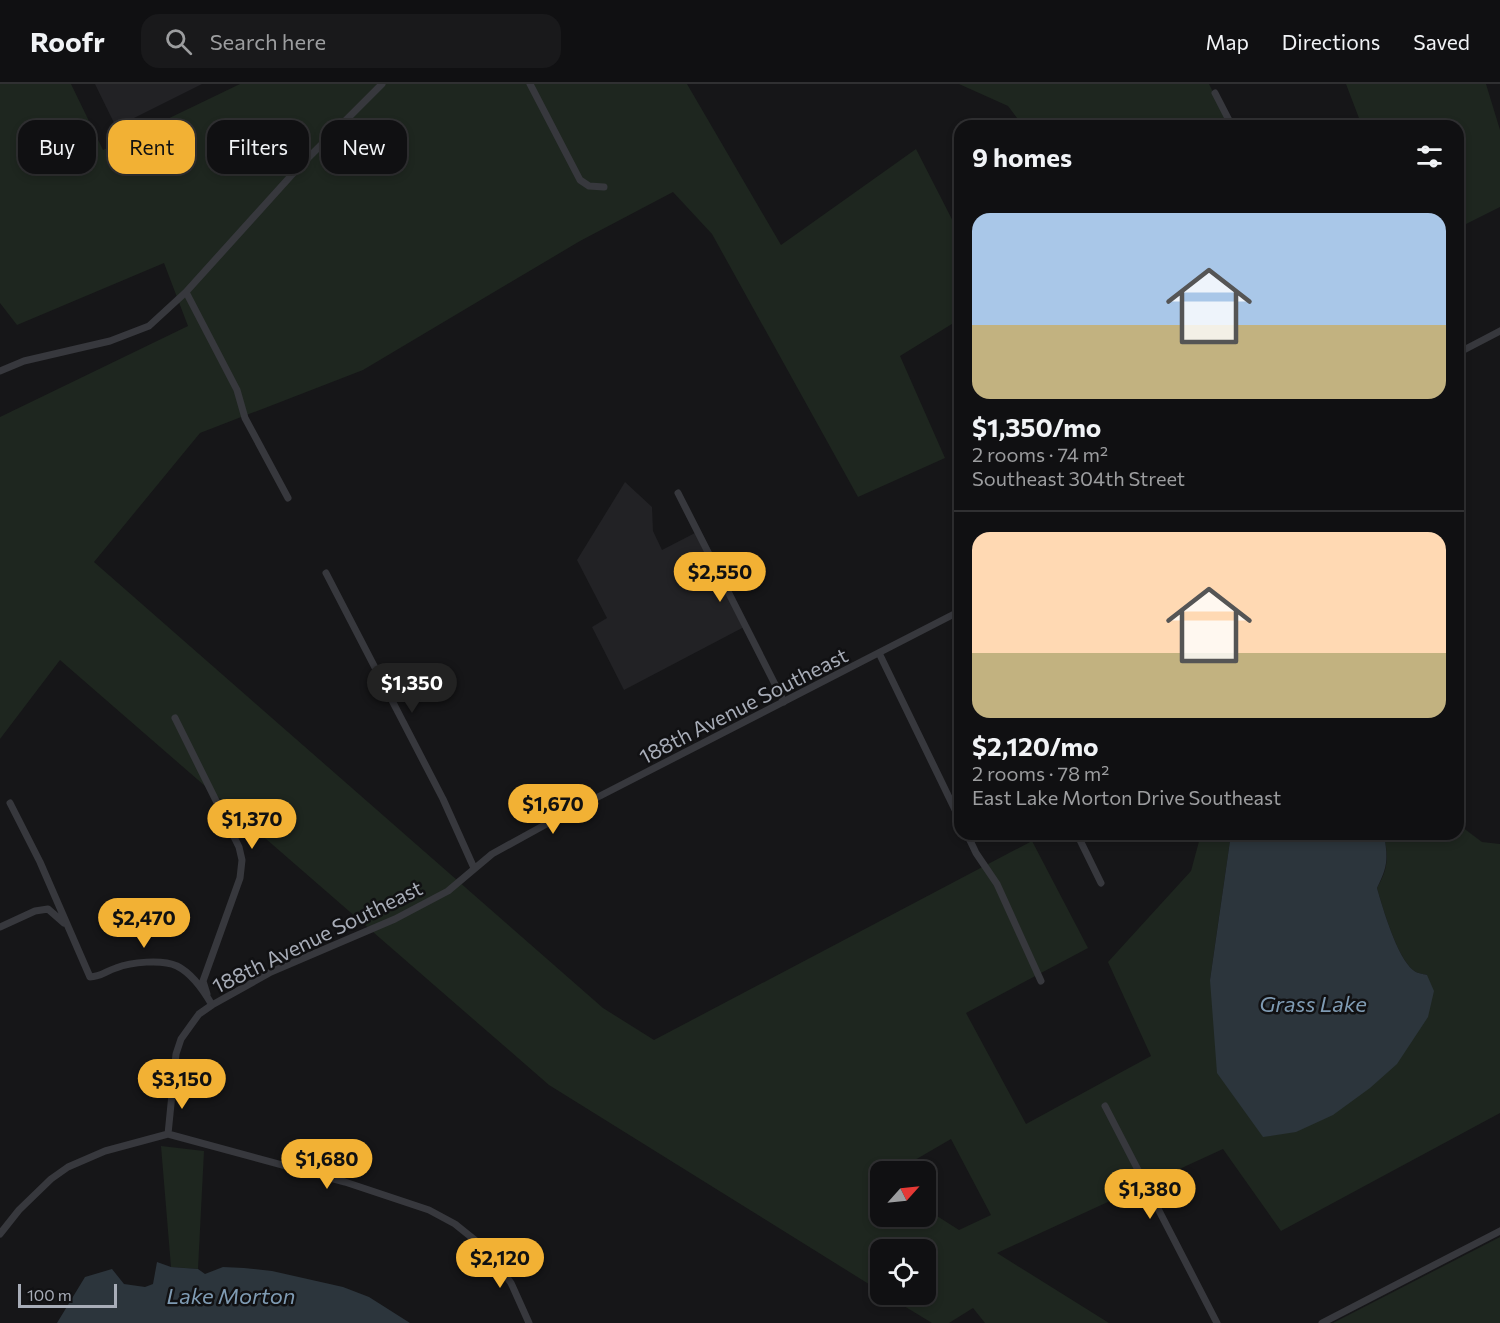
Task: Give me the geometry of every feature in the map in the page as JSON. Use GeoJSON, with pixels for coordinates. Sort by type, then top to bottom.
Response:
{"type":"FeatureCollection","features":[{"type":"Feature","properties":{"kind":"street"},"geometry":{"type":"LineString","coordinates":[[0,371],[24,361],[110,341],[149,326],[186,292],[298,168],[382,84]]}},
{"type":"Feature","properties":{"kind":"street"},"geometry":{"type":"LineString","coordinates":[[530,84],[580,180],[589,186],[604,187]]}},
{"type":"Feature","properties":{"kind":"street"},"geometry":{"type":"LineString","coordinates":[[1215,93],[1229,120]]}},
{"type":"Feature","properties":{"kind":"street"},"geometry":{"type":"LineString","coordinates":[[186,292],[237,390],[245,418],[288,498]]}},
{"type":"Feature","properties":{"kind":"street"},"geometry":{"type":"LineString","coordinates":[[1464,349],[1499,334]]}},
{"type":"Feature","properties":{"kind":"street"},"geometry":{"type":"LineString","coordinates":[[678,493],[784,702]]}},
{"type":"Feature","properties":{"kind":"street"},"geometry":{"type":"LineString","coordinates":[[326,573],[443,799],[474,868]]}},
{"type":"Feature","properties":{"kind":"street","name":"188th Avenue Southeast"},"geometry":{"type":"LineString","coordinates":[[168,1134],[176,1054],[181,1040],[210,1002],[271,972],[395,919],[448,891],[492,854],[561,816],[954,614]]}},
{"type":"Feature","properties":{"kind":"street"},"geometry":{"type":"LineString","coordinates":[[879,653],[954,808]]}},
{"type":"Feature","properties":{"kind":"street"},"geometry":{"type":"LineString","coordinates":[[175,718],[239,847],[242,860],[240,878],[203,981],[210,1002]]}},
{"type":"Feature","properties":{"kind":"street"},"geometry":{"type":"LineString","coordinates":[[10,803],[40,862],[90,977],[99,977],[116,968],[146,962],[176,966],[192,977],[210,1002]]}},
{"type":"Feature","properties":{"kind":"street"},"geometry":{"type":"LineString","coordinates":[[970,840],[997,884],[1041,981]]}},
{"type":"Feature","properties":{"kind":"street"},"geometry":{"type":"LineString","coordinates":[[1080,840],[1101,883]]}},
{"type":"Feature","properties":{"kind":"street"},"geometry":{"type":"LineString","coordinates":[[0,927],[48,909],[66,924]]}},
{"type":"Feature","properties":{"kind":"street"},"geometry":{"type":"LineString","coordinates":[[1105,1106],[1217,1323]]}},
{"type":"Feature","properties":{"kind":"street"},"geometry":{"type":"LineString","coordinates":[[0,1234],[19,1210],[51,1179],[68,1167],[105,1150],[168,1134],[345,1182],[429,1210],[455,1224],[486,1249],[511,1283],[529,1323]]}},
{"type":"Feature","properties":{"kind":"street"},"geometry":{"type":"LineString","coordinates":[[1322,1323],[1500,1231]]}},
{"type":"Feature","properties":{"kind":"shaded area"},"geometry":{"type":"Polygon","coordinates":[[[0,84],[71,84],[88,120],[18,120],[18,174],[96,174],[96,136],[103,150],[108,148],[108,174],[195,174],[195,120],[165,120],[240,84],[687,84],[781,245],[916,149],[954,223],[954,323],[900,356],[945,458],[858,497],[712,234],[673,192],[580,241],[363,370],[200,433],[94,562],[603,1008],[654,1040],[1032,841],[1088,948],[966,1013],[1026,1124],[1151,1056],[1108,962],[1191,871],[1199,840],[1230,840],[1210,980],[1427,975],[1414,971],[1401,955],[1383,908],[1377,888],[1384,874],[1386,862],[1385,840],[1464,840],[1464,828],[1482,842],[1500,844],[1500,1113],[1281,1231],[1223,1149],[997,1253],[1109,1323],[985,1323],[973,1308],[949,1323],[932,1323],[902,1305],[936,1305],[936,1239],[870,1239],[870,1285],[549,1085],[60,660],[0,739],[0,417],[188,326],[164,263],[17,325],[0,303],[0,84]]]}},
{"type":"Feature","properties":{"kind":"shaded area"},"geometry":{"type":"Polygon","coordinates":[[[95,84],[202,84],[130,120],[113,120],[95,84]]]}},
{"type":"Feature","properties":{"kind":"shaded area"},"geometry":{"type":"Polygon","coordinates":[[[959,84],[1209,84],[1227,120],[1018,120],[1008,106],[959,84]]]}},
{"type":"Feature","properties":{"kind":"shaded area"},"geometry":{"type":"Polygon","coordinates":[[[1346,84],[1486,84],[1500,130],[1500,207],[1464,225],[1464,120],[1360,120],[1346,84]]]}},
{"type":"Feature","properties":{"kind":"shaded area"},"geometry":{"type":"Polygon","coordinates":[[[625,482],[652,507],[653,531],[662,550],[695,533],[744,627],[624,690],[592,627],[607,618],[577,560],[625,482]]]}},
{"type":"Feature","properties":{"kind":"shaded area"},"geometry":{"type":"Polygon","coordinates":[[[161,1146],[204,1151],[198,1269],[171,1267],[161,1146]]]}},
{"type":"Feature","properties":{"kind":"shaded area"},"geometry":{"type":"Polygon","coordinates":[[[1500,1237],[1500,1323],[1333,1323],[1500,1237]]]}},
{"type":"Feature","properties":{"kind":"water","name":"Grass Lake"},"geometry":{"type":"Polygon","coordinates":[[[1230,840],[1385,840],[1386,862],[1377,888],[1383,908],[1401,955],[1414,971],[1427,975],[1434,991],[1428,1017],[1397,1064],[1370,1088],[1333,1115],[1296,1132],[1263,1137],[1217,1073],[1210,980],[1230,840]]]}},
{"type":"Feature","properties":{"kind":"water","name":"Lake Morton"},"geometry":{"type":"Polygon","coordinates":[[[157,1262],[171,1267],[198,1269],[205,1274],[223,1267],[272,1271],[343,1287],[369,1297],[410,1323],[57,1323],[85,1277],[112,1269],[124,1284],[145,1287],[153,1284],[157,1262]]]}}]}
